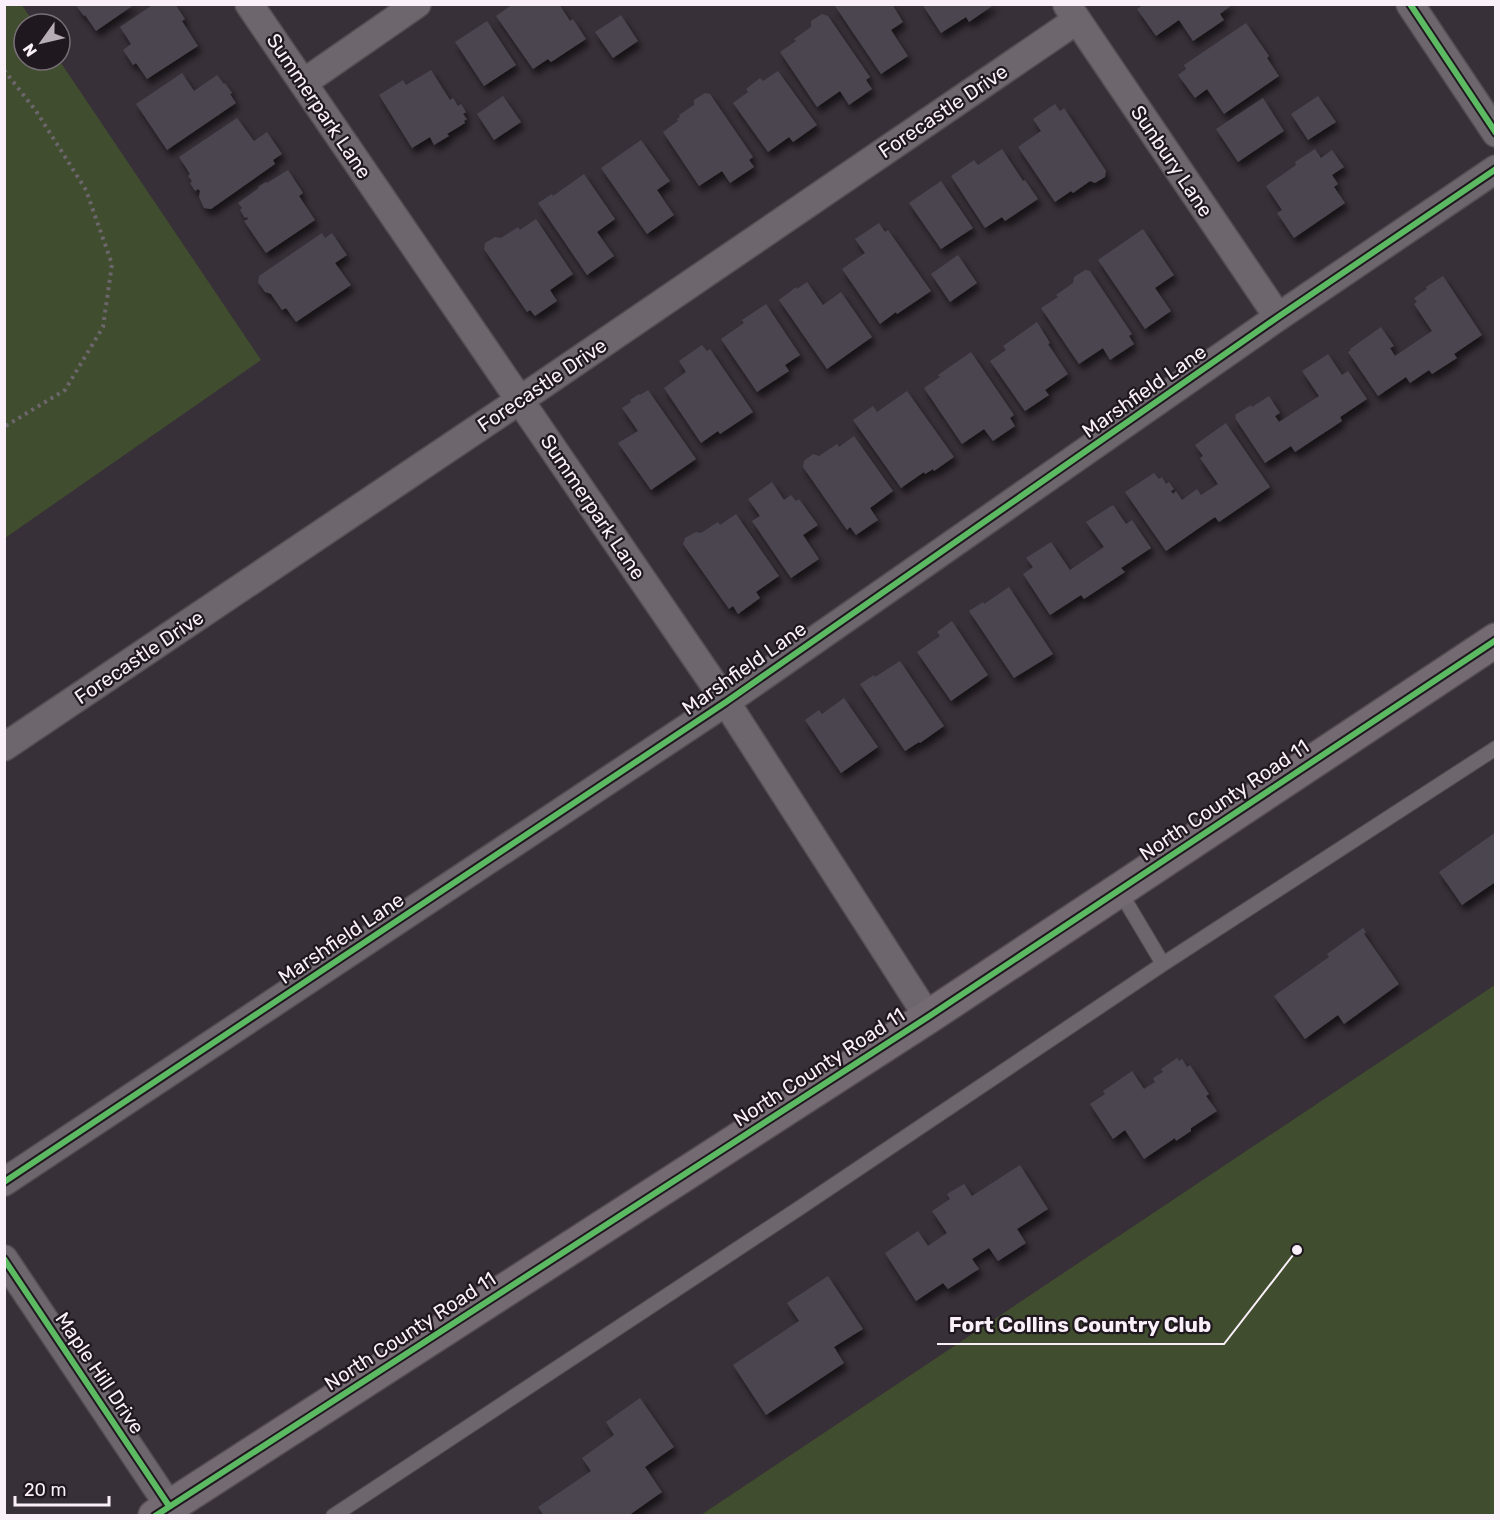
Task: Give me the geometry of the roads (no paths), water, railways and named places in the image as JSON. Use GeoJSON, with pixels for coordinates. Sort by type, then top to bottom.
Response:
{"type":"FeatureCollection","features":[{"type":"Feature","properties":{"kind":"main road","name":"North County Road 11"},"geometry":{"type":"LineString","coordinates":[[162,1511],[928,1017],[1496,640]]}},
{"type":"Feature","properties":{"kind":"street","name":"Summerpark Lane"},"geometry":{"type":"LineString","coordinates":[[249,4],[726,702],[928,1017]]}},
{"type":"Feature","properties":{"kind":"street"},"geometry":{"type":"LineString","coordinates":[[303,83],[417,4]]}},
{"type":"Feature","properties":{"kind":"street"},"geometry":{"type":"LineString","coordinates":[[1410,4],[1496,133]]}},
{"type":"Feature","properties":{"kind":"street","name":"Sunbury Lane"},"geometry":{"type":"LineString","coordinates":[[1072,12],[1278,317]]}},
{"type":"Feature","properties":{"kind":"street","name":"Forecastle Drive"},"geometry":{"type":"LineString","coordinates":[[4,747],[520,400],[1072,12]]}},
{"type":"Feature","properties":{"kind":"street","name":"Marshfield Lane"},"geometry":{"type":"LineString","coordinates":[[4,1182],[726,702],[1278,317],[1496,170]]}},
{"type":"Feature","properties":{"kind":"street","name":"Maple Hill Drive"},"geometry":{"type":"LineString","coordinates":[[4,1259],[162,1511]]}},
{"type":"Feature","properties":{"kind":"lane"},"geometry":{"type":"LineString","coordinates":[[333,1515],[811,1200],[1163,964],[1496,748]]}},
{"type":"Feature","properties":{"kind":"lane"},"geometry":{"type":"LineString","coordinates":[[1119,890],[1163,964]]}},
{"type":"Feature","properties":{"kind":"place","name":"Fort Collins Country Club"},"geometry":{"type":"Point","coordinates":[1297,1250]}}]}
